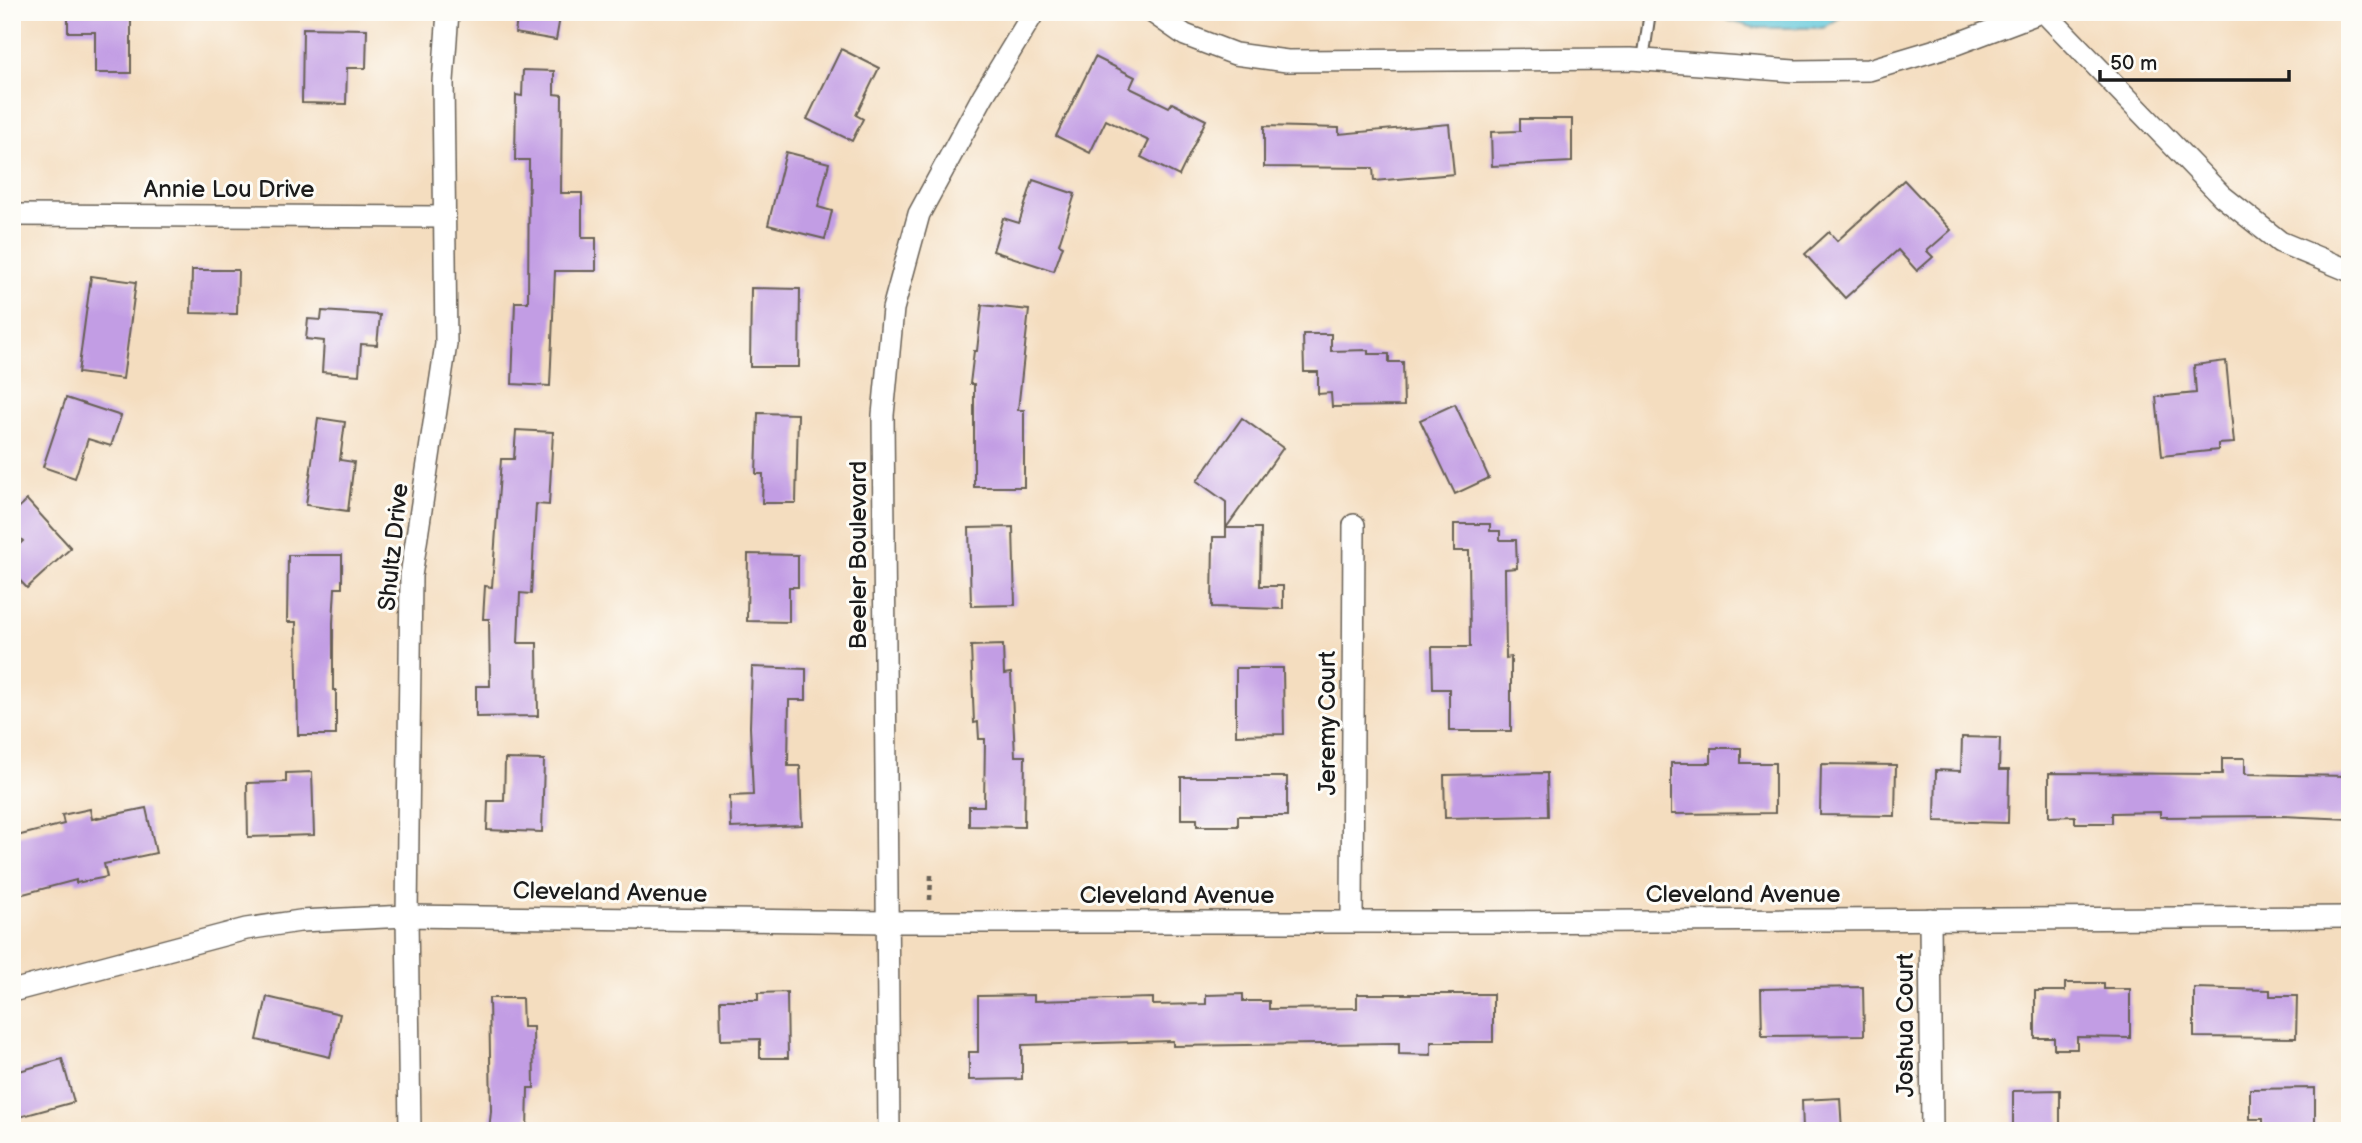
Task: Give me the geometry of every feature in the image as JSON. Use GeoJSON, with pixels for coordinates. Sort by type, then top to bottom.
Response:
{"type":"FeatureCollection","features":[{"type":"Feature","properties":{"kind":"street","name":"Shultz Drive"},"geometry":{"type":"LineString","coordinates":[[410,1131],[407,916],[411,576],[446,345],[443,81],[448,12]]}},
{"type":"Feature","properties":{"kind":"street","name":"Beeler Boulevard"},"geometry":{"type":"LineString","coordinates":[[889,1131],[883,415],[893,309],[919,214],[983,96],[1034,12]]}},
{"type":"Feature","properties":{"kind":"street"},"geometry":{"type":"LineString","coordinates":[[1152,12],[1185,35],[1236,54],[1287,61],[1643,60],[1794,71],[1869,70],[1956,44],[2042,12],[2222,195],[2280,242],[2350,271]]}},
{"type":"Feature","properties":{"kind":"street","name":"Annie Lou Drive"},"geometry":{"type":"LineString","coordinates":[[12,215],[445,217]]}},
{"type":"Feature","properties":{"kind":"street","name":"Jeremy Court"},"geometry":{"type":"LineString","coordinates":[[1352,920],[1354,525]]}},
{"type":"Feature","properties":{"kind":"street","name":"Cleveland Avenue"},"geometry":{"type":"LineString","coordinates":[[12,991],[246,929],[300,920],[407,916],[887,922],[2350,916]]}},
{"type":"Feature","properties":{"kind":"street","name":"Joshua Court"},"geometry":{"type":"LineString","coordinates":[[1930,919],[1932,1131]]}},
{"type":"Feature","properties":{"kind":"lane"},"geometry":{"type":"LineString","coordinates":[[1643,60],[1650,12]]}},
{"type":"Feature","properties":{"kind":"water"},"geometry":{"type":"Polygon","coordinates":[[[1722,12],[1849,12],[1823,28],[1755,28],[1727,20],[1722,12]]]}},
{"type":"Feature","properties":{"kind":"building"},"geometry":{"type":"Polygon","coordinates":[[[68,12],[131,12],[131,73],[95,73],[95,32],[68,32],[68,12]]]}},
{"type":"Feature","properties":{"kind":"building"},"geometry":{"type":"Polygon","coordinates":[[[518,12],[561,12],[556,40],[515,33],[518,12]]]}},
{"type":"Feature","properties":{"kind":"building"},"geometry":{"type":"Polygon","coordinates":[[[303,28],[367,29],[366,68],[347,68],[346,104],[302,103],[303,28]]]}},
{"type":"Feature","properties":{"kind":"building"},"geometry":{"type":"Polygon","coordinates":[[[841,49],[879,68],[856,115],[863,119],[852,141],[807,119],[841,49]]]}},
{"type":"Feature","properties":{"kind":"building"},"geometry":{"type":"Polygon","coordinates":[[[1095,57],[1135,77],[1130,88],[1169,107],[1172,103],[1206,120],[1179,176],[1141,157],[1149,141],[1106,120],[1090,153],[1056,136],[1095,57]]]}},
{"type":"Feature","properties":{"kind":"building"},"geometry":{"type":"Polygon","coordinates":[[[523,70],[554,71],[554,94],[562,95],[561,193],[582,193],[582,238],[596,238],[596,271],[555,271],[550,386],[512,384],[515,302],[528,302],[529,160],[515,160],[516,95],[522,96],[523,70]]]}},
{"type":"Feature","properties":{"kind":"building"},"geometry":{"type":"Polygon","coordinates":[[[1520,119],[1572,119],[1572,162],[1492,166],[1491,132],[1520,131],[1520,119]]]}},
{"type":"Feature","properties":{"kind":"building"},"geometry":{"type":"Polygon","coordinates":[[[1449,124],[1454,174],[1374,181],[1373,168],[1264,167],[1264,126],[1339,128],[1339,134],[1449,124]]]}},
{"type":"Feature","properties":{"kind":"building"},"geometry":{"type":"Polygon","coordinates":[[[786,152],[829,163],[818,207],[832,211],[825,239],[768,225],[786,152]]]}},
{"type":"Feature","properties":{"kind":"building"},"geometry":{"type":"Polygon","coordinates":[[[1033,180],[1075,194],[1059,244],[1063,246],[1054,271],[993,251],[1003,218],[1019,223],[1033,180]]]}},
{"type":"Feature","properties":{"kind":"building"},"geometry":{"type":"Polygon","coordinates":[[[1904,180],[1951,230],[1927,251],[1933,257],[1917,271],[1898,250],[1845,298],[1805,254],[1829,232],[1837,241],[1904,180]]]}},
{"type":"Feature","properties":{"kind":"building"},"geometry":{"type":"Polygon","coordinates":[[[192,270],[238,270],[237,314],[191,313],[192,270]]]}},
{"type":"Feature","properties":{"kind":"building"},"geometry":{"type":"Polygon","coordinates":[[[91,276],[136,282],[123,379],[78,373],[91,276]]]}},
{"type":"Feature","properties":{"kind":"building"},"geometry":{"type":"Polygon","coordinates":[[[751,288],[800,289],[799,367],[750,367],[751,288]]]}},
{"type":"Feature","properties":{"kind":"building"},"geometry":{"type":"Polygon","coordinates":[[[982,305],[1029,310],[1018,410],[1024,410],[1024,487],[974,487],[974,384],[970,384],[982,305]]]}},
{"type":"Feature","properties":{"kind":"building"},"geometry":{"type":"Polygon","coordinates":[[[322,311],[380,315],[377,345],[361,344],[359,375],[322,372],[324,341],[306,339],[308,319],[321,320],[322,311]]]}},
{"type":"Feature","properties":{"kind":"building"},"geometry":{"type":"Polygon","coordinates":[[[1303,334],[1331,334],[1331,351],[1368,350],[1368,354],[1389,354],[1389,362],[1403,362],[1404,406],[1332,407],[1331,393],[1318,394],[1318,372],[1304,372],[1303,334]]]}},
{"type":"Feature","properties":{"kind":"building"},"geometry":{"type":"Polygon","coordinates":[[[2226,361],[2234,443],[2218,444],[2218,450],[2162,456],[2156,397],[2196,393],[2194,365],[2226,361]]]}},
{"type":"Feature","properties":{"kind":"building"},"geometry":{"type":"Polygon","coordinates":[[[66,398],[121,416],[111,446],[88,439],[75,478],[43,467],[66,398]]]}},
{"type":"Feature","properties":{"kind":"building"},"geometry":{"type":"Polygon","coordinates":[[[1455,404],[1489,478],[1455,494],[1420,420],[1455,404]]]}},
{"type":"Feature","properties":{"kind":"building"},"geometry":{"type":"Polygon","coordinates":[[[758,413],[798,414],[796,503],[762,503],[763,474],[756,474],[758,413]]]}},
{"type":"Feature","properties":{"kind":"building"},"geometry":{"type":"Polygon","coordinates":[[[318,418],[345,422],[340,460],[354,462],[348,511],[306,505],[318,418]]]}},
{"type":"Feature","properties":{"kind":"building"},"geometry":{"type":"Polygon","coordinates":[[[1242,418],[1283,448],[1226,528],[1226,502],[1197,481],[1242,418]]]}},
{"type":"Feature","properties":{"kind":"building"},"geometry":{"type":"Polygon","coordinates":[[[516,430],[553,432],[549,505],[536,504],[531,594],[520,593],[518,643],[537,643],[538,716],[476,717],[476,686],[490,686],[489,619],[483,619],[485,586],[492,587],[501,459],[514,459],[516,430]]]}},
{"type":"Feature","properties":{"kind":"building"},"geometry":{"type":"Polygon","coordinates":[[[27,500],[71,548],[27,588],[12,572],[12,551],[23,541],[12,530],[12,514],[27,500]]]}},
{"type":"Feature","properties":{"kind":"building"},"geometry":{"type":"Polygon","coordinates":[[[1454,524],[1490,524],[1490,531],[1500,531],[1500,540],[1516,540],[1517,568],[1505,569],[1506,658],[1511,657],[1511,731],[1449,731],[1449,689],[1433,689],[1432,647],[1470,647],[1469,551],[1454,551],[1454,524]]]}},
{"type":"Feature","properties":{"kind":"building"},"geometry":{"type":"Polygon","coordinates":[[[1013,527],[1015,605],[971,606],[969,528],[1013,527]]]}},
{"type":"Feature","properties":{"kind":"building"},"geometry":{"type":"Polygon","coordinates":[[[1226,528],[1261,528],[1260,586],[1283,586],[1283,609],[1212,607],[1213,537],[1226,537],[1226,528]]]}},
{"type":"Feature","properties":{"kind":"building"},"geometry":{"type":"Polygon","coordinates":[[[748,554],[798,555],[798,587],[789,587],[789,622],[747,621],[748,554]]]}},
{"type":"Feature","properties":{"kind":"building"},"geometry":{"type":"Polygon","coordinates":[[[288,555],[342,555],[342,588],[335,588],[333,623],[336,735],[298,735],[296,622],[287,622],[288,555]]]}},
{"type":"Feature","properties":{"kind":"building"},"geometry":{"type":"Polygon","coordinates":[[[1003,645],[1004,674],[1011,673],[1015,756],[1025,756],[1024,827],[969,826],[969,806],[984,806],[985,739],[979,739],[978,722],[974,723],[971,646],[1003,645]]]}},
{"type":"Feature","properties":{"kind":"building"},"geometry":{"type":"Polygon","coordinates":[[[752,667],[806,669],[806,700],[789,700],[788,766],[800,766],[802,825],[731,828],[730,796],[753,795],[750,727],[752,667]]]}},
{"type":"Feature","properties":{"kind":"building"},"geometry":{"type":"Polygon","coordinates":[[[1236,668],[1283,668],[1284,734],[1236,735],[1236,668]]]}},
{"type":"Feature","properties":{"kind":"building"},"geometry":{"type":"Polygon","coordinates":[[[1962,737],[2000,738],[1999,770],[2009,770],[2008,823],[1935,821],[1936,770],[1961,771],[1962,737]]]}},
{"type":"Feature","properties":{"kind":"building"},"geometry":{"type":"Polygon","coordinates":[[[1711,748],[1741,748],[1741,763],[1775,763],[1775,813],[1671,814],[1671,763],[1711,763],[1711,748]]]}},
{"type":"Feature","properties":{"kind":"building"},"geometry":{"type":"Polygon","coordinates":[[[2222,758],[2245,758],[2245,774],[2350,776],[2350,819],[2282,816],[2160,817],[2160,812],[2112,813],[2112,823],[2075,823],[2075,816],[2049,817],[2049,773],[2222,774],[2222,758]]]}},
{"type":"Feature","properties":{"kind":"building"},"geometry":{"type":"Polygon","coordinates":[[[505,759],[544,760],[542,832],[487,830],[488,801],[504,801],[505,759]]]}},
{"type":"Feature","properties":{"kind":"building"},"geometry":{"type":"Polygon","coordinates":[[[1821,764],[1896,765],[1895,816],[1820,815],[1821,764]]]}},
{"type":"Feature","properties":{"kind":"building"},"geometry":{"type":"Polygon","coordinates":[[[312,772],[314,835],[248,837],[247,783],[286,782],[286,773],[312,772]]]}},
{"type":"Feature","properties":{"kind":"building"},"geometry":{"type":"Polygon","coordinates":[[[1547,773],[1548,816],[1445,818],[1444,775],[1547,773]]]}},
{"type":"Feature","properties":{"kind":"building"},"geometry":{"type":"Polygon","coordinates":[[[1181,777],[1287,777],[1287,816],[1238,816],[1238,826],[1197,826],[1197,819],[1181,819],[1181,777]]]}},
{"type":"Feature","properties":{"kind":"building"},"geometry":{"type":"Polygon","coordinates":[[[146,808],[156,853],[104,864],[107,877],[76,883],[76,880],[12,897],[12,856],[18,855],[13,837],[64,824],[62,815],[90,809],[92,819],[146,808]]]}},
{"type":"Feature","properties":{"kind":"building"},"geometry":{"type":"Polygon","coordinates":[[[2065,983],[2104,983],[2104,989],[2130,989],[2130,1038],[2077,1037],[2077,1049],[2054,1049],[2054,1038],[2035,1038],[2035,991],[2065,991],[2065,983]]]}},
{"type":"Feature","properties":{"kind":"building"},"geometry":{"type":"Polygon","coordinates":[[[1863,987],[1864,1035],[1762,1036],[1761,989],[1863,987]]]}},
{"type":"Feature","properties":{"kind":"building"},"geometry":{"type":"Polygon","coordinates":[[[2194,988],[2270,990],[2270,996],[2297,996],[2296,1038],[2194,1037],[2194,988]]]}},
{"type":"Feature","properties":{"kind":"building"},"geometry":{"type":"Polygon","coordinates":[[[787,992],[788,1058],[760,1058],[760,1039],[721,1040],[720,1000],[758,1000],[758,993],[787,992]]]}},
{"type":"Feature","properties":{"kind":"building"},"geometry":{"type":"Polygon","coordinates":[[[1243,994],[1243,1001],[1269,1001],[1269,1009],[1357,1008],[1357,994],[1493,994],[1493,1042],[1431,1042],[1431,1055],[1399,1054],[1399,1043],[1173,1046],[1173,1041],[1022,1045],[1022,1079],[969,1080],[969,1052],[978,1052],[978,996],[1034,995],[1034,1001],[1153,998],[1153,1005],[1206,1004],[1206,995],[1243,994]]]}},
{"type":"Feature","properties":{"kind":"building"},"geometry":{"type":"Polygon","coordinates":[[[267,997],[340,1014],[330,1057],[257,1040],[267,997]]]}},
{"type":"Feature","properties":{"kind":"building"},"geometry":{"type":"Polygon","coordinates":[[[489,998],[522,998],[523,1027],[533,1027],[534,1088],[528,1088],[527,1131],[489,1131],[489,998]]]}},
{"type":"Feature","properties":{"kind":"building"},"geometry":{"type":"Polygon","coordinates":[[[62,1059],[74,1102],[12,1119],[12,1073],[62,1059]]]}},
{"type":"Feature","properties":{"kind":"building"},"geometry":{"type":"Polygon","coordinates":[[[2315,1088],[2315,1131],[2263,1131],[2263,1119],[2250,1119],[2250,1089],[2315,1088]]]}},
{"type":"Feature","properties":{"kind":"building"},"geometry":{"type":"Polygon","coordinates":[[[2060,1090],[2060,1131],[2013,1131],[2013,1091],[2060,1090]]]}},
{"type":"Feature","properties":{"kind":"building"},"geometry":{"type":"Polygon","coordinates":[[[1840,1098],[1842,1131],[1803,1131],[1802,1100],[1840,1098]]]}}]}
